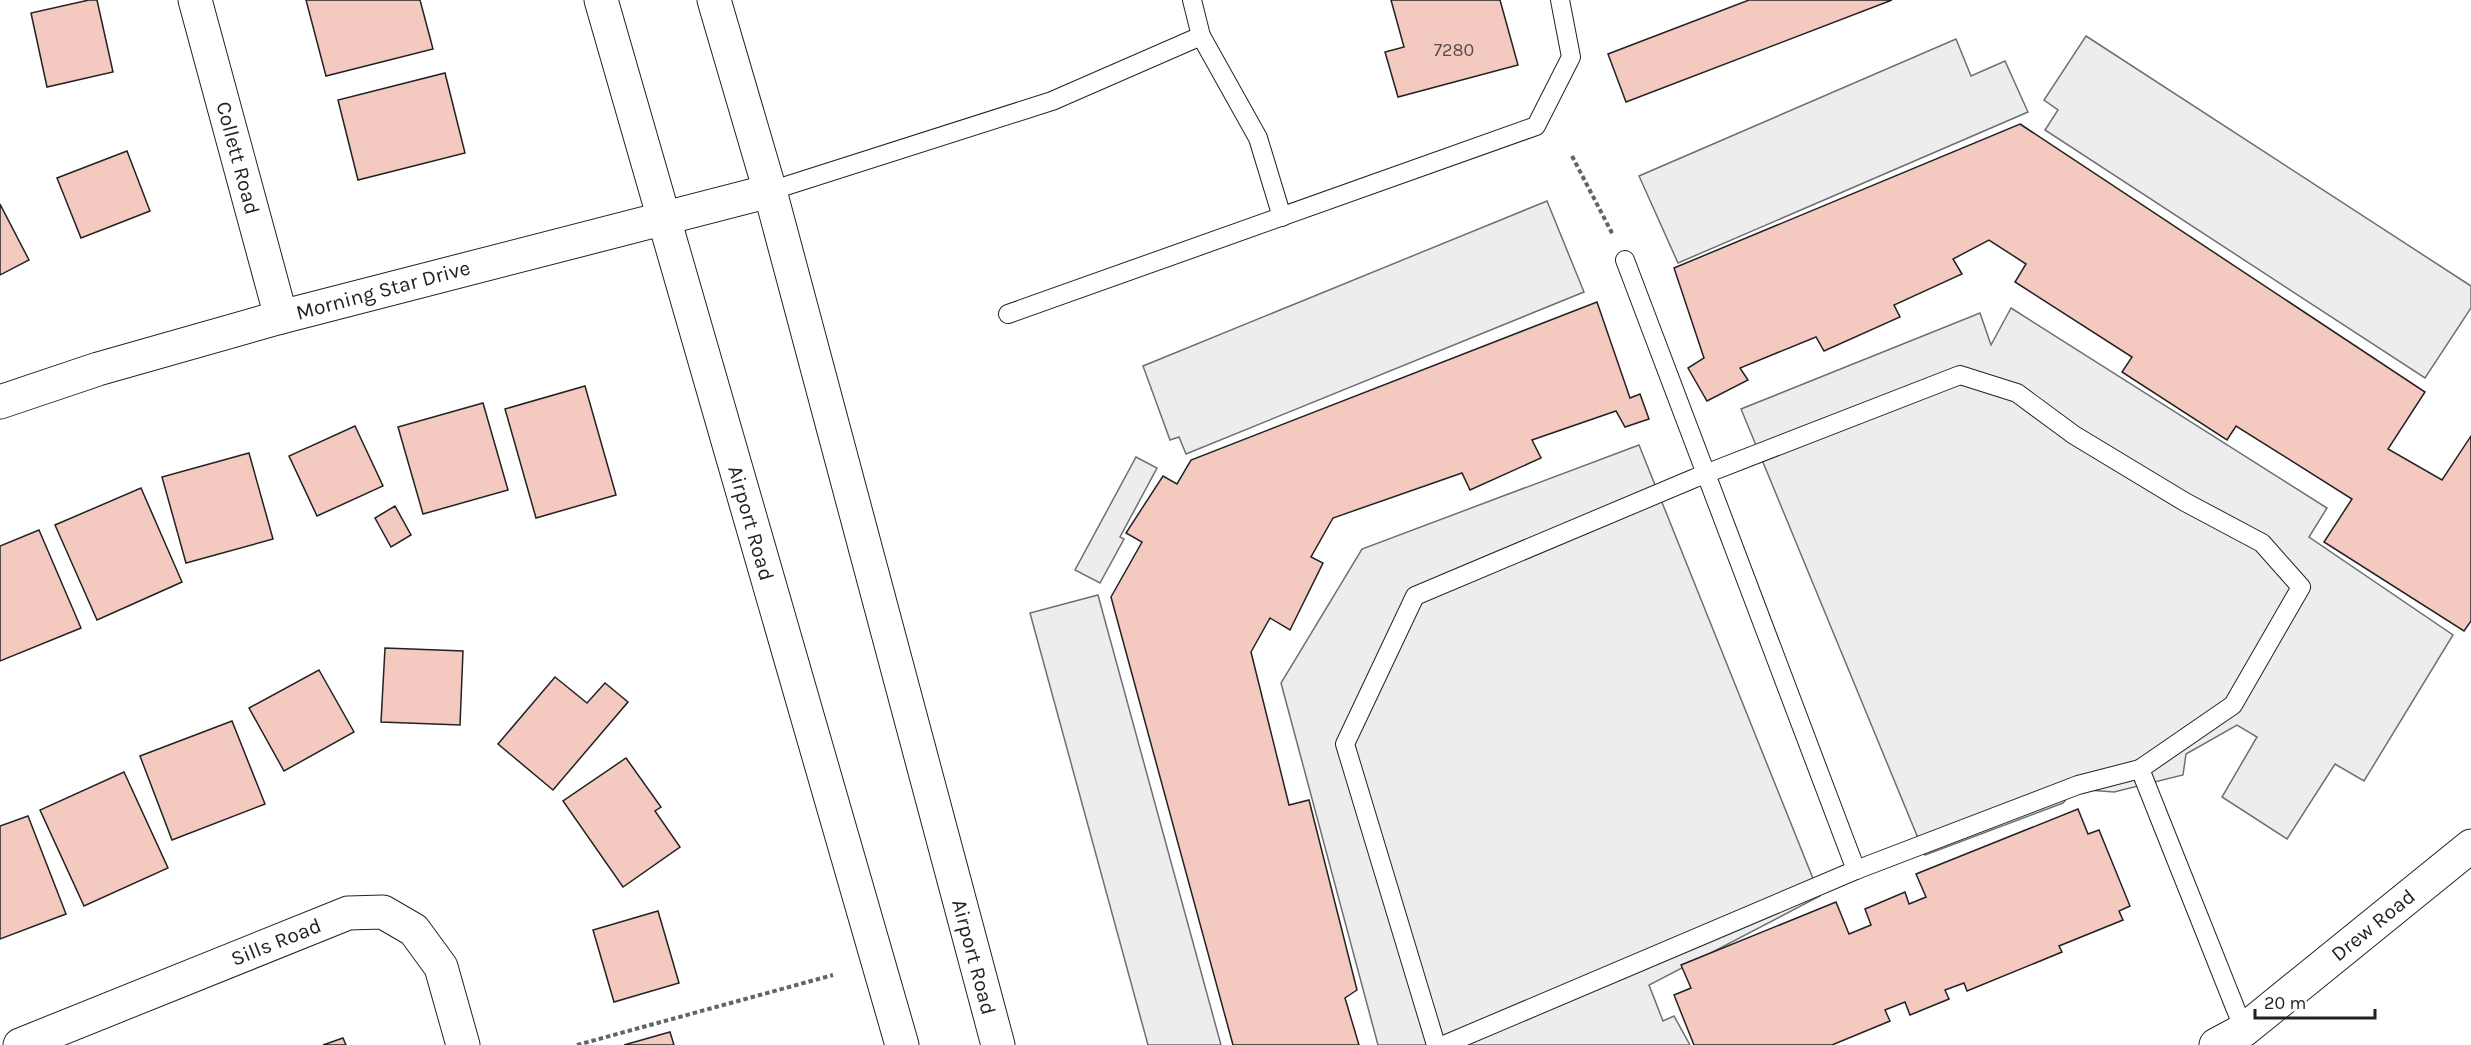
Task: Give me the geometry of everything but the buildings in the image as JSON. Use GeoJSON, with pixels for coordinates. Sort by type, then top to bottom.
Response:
{"type":"FeatureCollection","features":[{"type":"Feature","properties":{"kind":"main road","name":"Collett Road"},"geometry":{"type":"LineString","coordinates":[[195,0],[281,316]]}},
{"type":"Feature","properties":{"kind":"main road","name":"Airport Road"},"geometry":{"type":"LineString","coordinates":[[601,0],[902,1045]]}},
{"type":"Feature","properties":{"kind":"main road","name":"Airport Road"},"geometry":{"type":"LineString","coordinates":[[714,0],[770,191],[998,1045]]}},
{"type":"Feature","properties":{"kind":"main road","name":"Morning Star Drive"},"geometry":{"type":"LineString","coordinates":[[0,402],[98,369],[281,316],[770,191]]}},
{"type":"Feature","properties":{"kind":"main road","name":"Drew Road"},"geometry":{"type":"LineString","coordinates":[[2230,1037],[2471,846]]}},
{"type":"Feature","properties":{"kind":"main road","name":"Sills Road"},"geometry":{"type":"LineString","coordinates":[[20,1045],[348,913],[383,912],[414,930],[441,967],[463,1045]]}},
{"type":"Feature","properties":{"kind":"lane"},"geometry":{"type":"LineString","coordinates":[[1192,0],[1201,36],[1258,138],[1282,217]]}},
{"type":"Feature","properties":{"kind":"lane"},"geometry":{"type":"LineString","coordinates":[[1008,314],[1536,126],[1571,57],[1560,0]]}},
{"type":"Feature","properties":{"kind":"lane"},"geometry":{"type":"LineString","coordinates":[[770,191],[1053,101],[1201,36]]}},
{"type":"Feature","properties":{"kind":"lane"},"geometry":{"type":"LineString","coordinates":[[1625,260],[1856,870]]}},
{"type":"Feature","properties":{"kind":"lane"},"geometry":{"type":"LineString","coordinates":[[1436,1045],[1345,744],[1416,596],[1706,474],[1960,375],[2017,393],[2073,435],[2185,502],[2262,543],[2301,587],[2233,705],[2140,769],[2078,784],[1856,870],[1444,1045]]}},
{"type":"Feature","properties":{"kind":"lane"},"geometry":{"type":"LineString","coordinates":[[2140,769],[2230,1037]]}},
{"type":"Feature","properties":{"kind":"path"},"geometry":{"type":"LineString","coordinates":[[1572,156],[1625,260]]}},
{"type":"Feature","properties":{"kind":"path"},"geometry":{"type":"LineString","coordinates":[[577,1045],[833,975]]}},
{"type":"Feature","properties":{"kind":"shaded area"},"geometry":{"type":"Polygon","coordinates":[[[2086,36],[2471,286],[2471,308],[2425,378],[2045,130],[2058,110],[2044,100],[2086,36]]]}},
{"type":"Feature","properties":{"kind":"shaded area"},"geometry":{"type":"Polygon","coordinates":[[[1956,39],[1971,76],[2005,61],[2028,112],[1678,263],[1639,176],[1956,39]]]}},
{"type":"Feature","properties":{"kind":"shaded area"},"geometry":{"type":"Polygon","coordinates":[[[1547,201],[1584,292],[1186,454],[1179,437],[1170,440],[1143,366],[1547,201]]]}},
{"type":"Feature","properties":{"kind":"shaded area"},"geometry":{"type":"Polygon","coordinates":[[[2011,308],[2327,508],[2309,537],[2453,635],[2364,781],[2335,764],[2287,839],[2222,797],[2257,737],[2237,725],[2186,754],[2183,775],[2114,792],[2075,789],[2063,803],[1925,855],[1741,409],[1980,313],[1991,345],[2011,308]]]}},
{"type":"Feature","properties":{"kind":"shaded area"},"geometry":{"type":"Polygon","coordinates":[[[1639,445],[1820,896],[1649,985],[1663,1021],[1674,1016],[1690,1045],[1378,1045],[1281,683],[1362,549],[1639,445]]]}},
{"type":"Feature","properties":{"kind":"shaded area"},"geometry":{"type":"Polygon","coordinates":[[[1136,457],[1157,468],[1120,537],[1124,539],[1100,583],[1075,570],[1136,457]]]}},
{"type":"Feature","properties":{"kind":"shaded area"},"geometry":{"type":"Polygon","coordinates":[[[1098,595],[1221,1045],[1148,1045],[1030,613],[1098,595]]]}}]}
